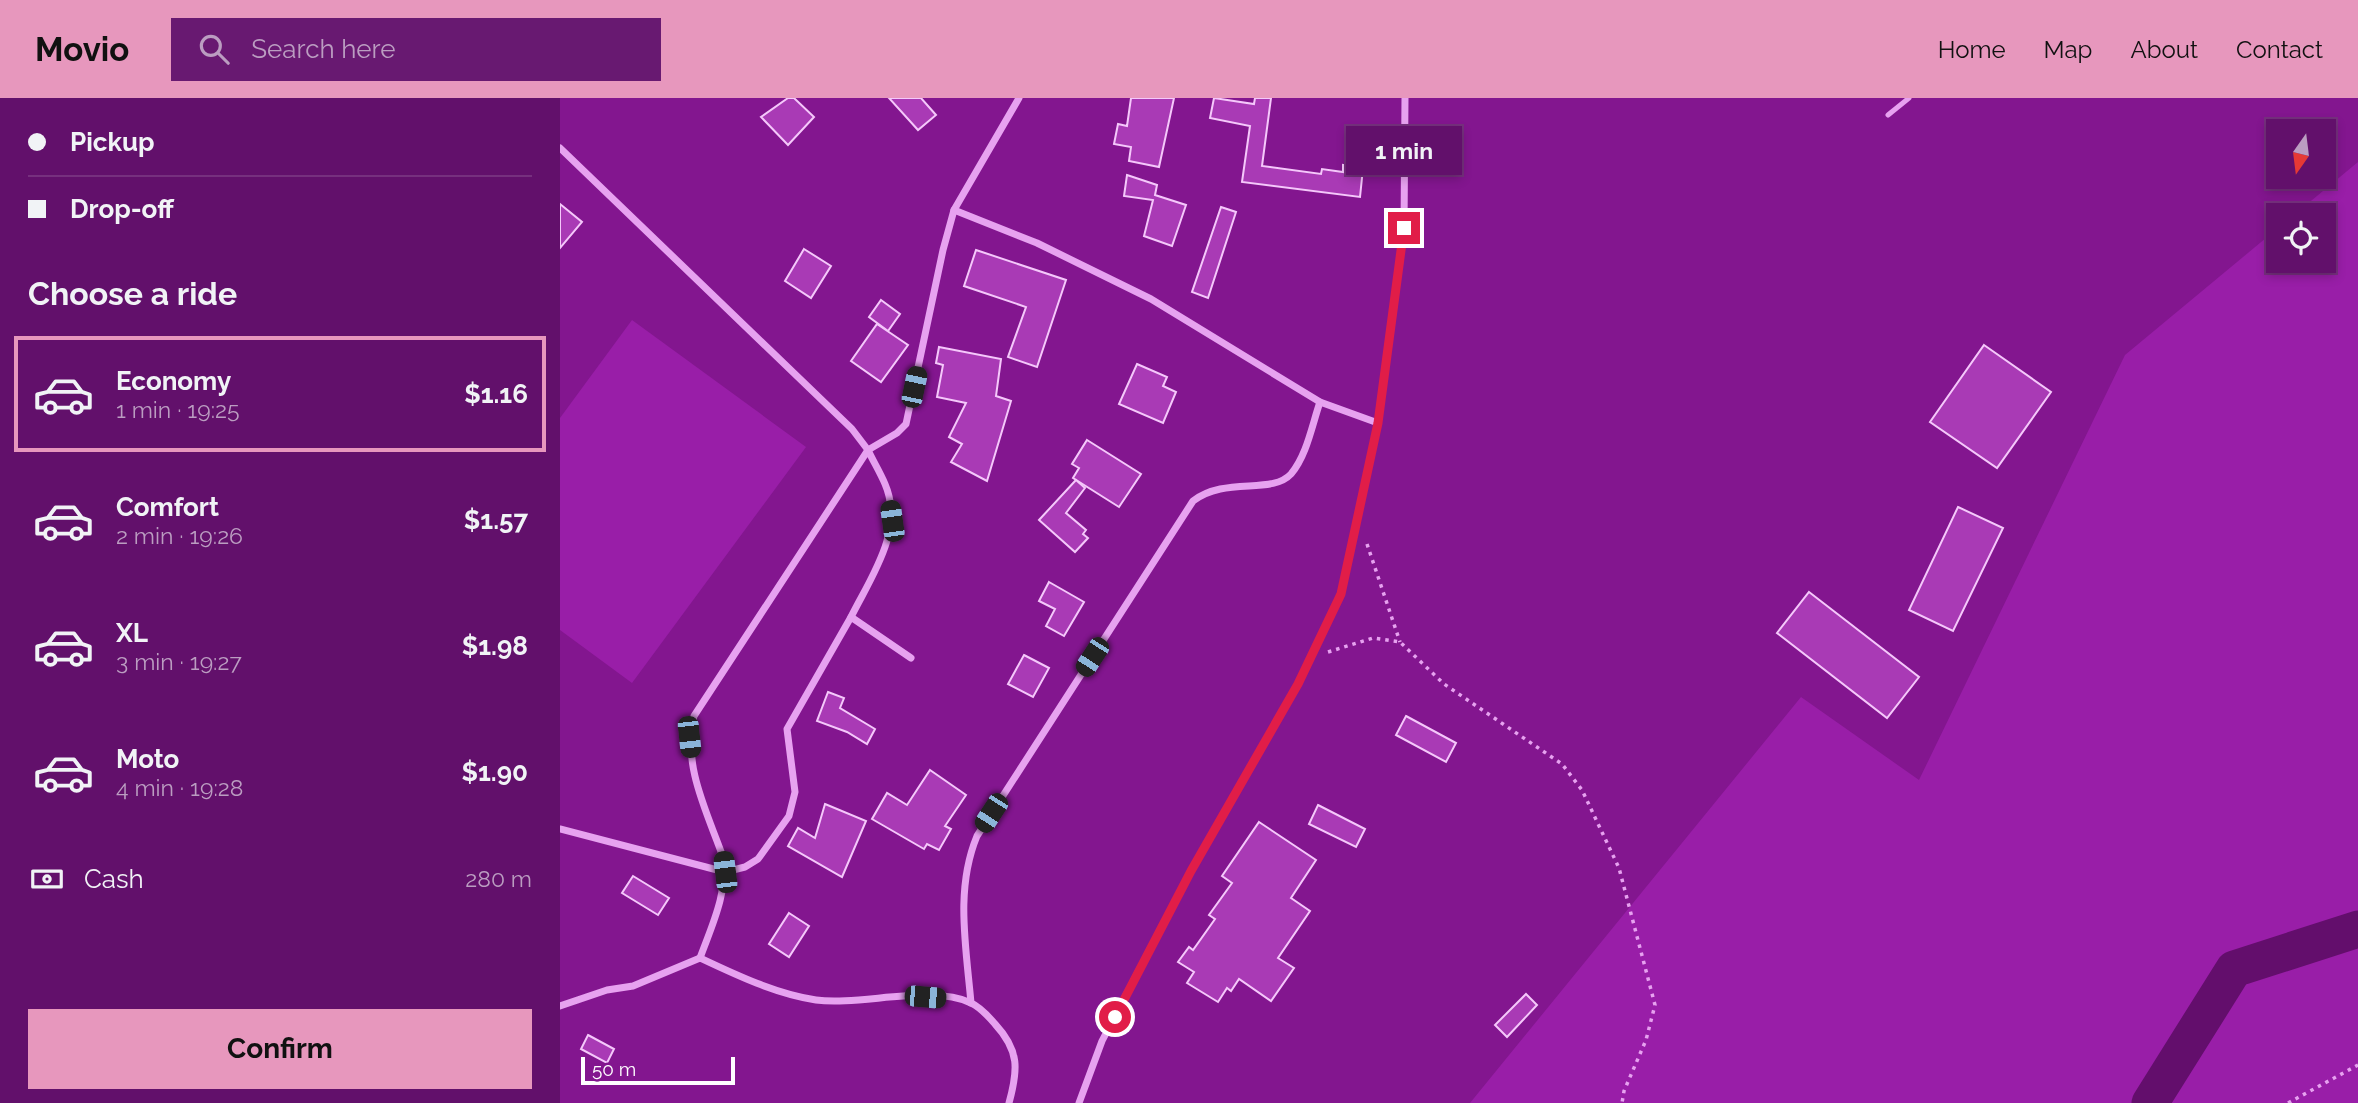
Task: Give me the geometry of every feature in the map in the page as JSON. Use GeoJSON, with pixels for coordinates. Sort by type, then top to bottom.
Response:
{"type":"FeatureCollection","features":[{"type":"Feature","properties":{"kind":"street"},"geometry":{"type":"LineString","coordinates":[[700,958],[724,890],[725,872],[723,858],[692,769],[689,737],[694,716],[867,450],[897,433],[906,424],[954,210],[1019,98]]}},
{"type":"Feature","properties":{"kind":"street"},"geometry":{"type":"LineString","coordinates":[[1079,1103],[1102,1041],[1191,871],[1309,661],[1341,594],[1378,423],[1404,228],[1405,98]]}},
{"type":"Feature","properties":{"kind":"street"},"geometry":{"type":"LineString","coordinates":[[560,148],[842,419],[867,450],[887,486],[892,521],[885,549],[851,617],[787,729],[795,792],[789,816],[758,859],[746,867],[725,872],[560,829]]}},
{"type":"Feature","properties":{"kind":"street"},"geometry":{"type":"LineString","coordinates":[[954,210],[1037,243],[1151,299],[1320,402],[1378,423]]}},
{"type":"Feature","properties":{"kind":"street"},"geometry":{"type":"LineString","coordinates":[[971,1003],[964,885],[968,857],[977,836],[1192,501],[1214,488],[1269,485],[1290,475],[1300,459],[1320,402]]}},
{"type":"Feature","properties":{"kind":"street"},"geometry":{"type":"LineString","coordinates":[[851,617],[911,658]]}},
{"type":"Feature","properties":{"kind":"street"},"geometry":{"type":"LineString","coordinates":[[560,1006],[607,990],[633,986],[700,958],[741,977],[815,1000],[844,1001],[904,995],[971,1003],[1009,1039],[1016,1061],[1015,1080],[1009,1103]]}},
{"type":"Feature","properties":{"kind":"lane"},"geometry":{"type":"LineString","coordinates":[[1888,115],[1909,98]]}},
{"type":"Feature","properties":{"kind":"path"},"geometry":{"type":"LineString","coordinates":[[1359,519],[1381,592],[1400,642],[1444,684],[1562,764],[1582,790],[1619,869],[1655,1005],[1646,1040],[1624,1090],[1622,1103]]}},
{"type":"Feature","properties":{"kind":"path"},"geometry":{"type":"LineString","coordinates":[[1309,661],[1338,647],[1373,638],[1400,642]]}},
{"type":"Feature","properties":{"kind":"path"},"geometry":{"type":"LineString","coordinates":[[2288,1103],[2358,1065]]}},
{"type":"Feature","properties":{"kind":"shaded area"},"geometry":{"type":"Polygon","coordinates":[[[2358,162],[2358,1103],[1470,1103],[1801,697],[1919,780],[2125,355],[2266,238],[2266,273],[2336,273],[2336,203],[2308,203],[2325,189],[2336,189],[2336,180],[2358,162]]]}},
{"type":"Feature","properties":{"kind":"shaded area"},"geometry":{"type":"Polygon","coordinates":[[[632,320],[806,447],[632,683],[560,630],[560,418],[632,320]]]}},
{"type":"Feature","properties":{"kind":"building"},"geometry":{"type":"Polygon","coordinates":[[[788,98],[794,98],[814,117],[788,145],[761,117],[788,98]]]}},
{"type":"Feature","properties":{"kind":"building"},"geometry":{"type":"Polygon","coordinates":[[[889,98],[921,98],[936,115],[918,130],[889,98]]]}},
{"type":"Feature","properties":{"kind":"building"},"geometry":{"type":"Polygon","coordinates":[[[1131,98],[1174,98],[1159,167],[1129,161],[1131,147],[1114,144],[1118,124],[1127,126],[1131,98]]]}},
{"type":"Feature","properties":{"kind":"building"},"geometry":{"type":"Polygon","coordinates":[[[1214,98],[1254,104],[1255,98],[1271,98],[1262,166],[1321,174],[1322,169],[1343,172],[1343,165],[1363,168],[1360,197],[1242,182],[1250,126],[1210,118],[1214,98]]]}},
{"type":"Feature","properties":{"kind":"building"},"geometry":{"type":"Polygon","coordinates":[[[1127,175],[1157,185],[1155,195],[1186,205],[1172,246],[1144,236],[1153,200],[1124,196],[1127,175]]]}},
{"type":"Feature","properties":{"kind":"building"},"geometry":{"type":"Polygon","coordinates":[[[560,204],[582,222],[560,248],[560,204]]]}},
{"type":"Feature","properties":{"kind":"building"},"geometry":{"type":"Polygon","coordinates":[[[1221,207],[1236,212],[1208,298],[1192,292],[1221,207]]]}},
{"type":"Feature","properties":{"kind":"building"},"geometry":{"type":"Polygon","coordinates":[[[804,249],[831,266],[811,298],[785,281],[804,249]]]}},
{"type":"Feature","properties":{"kind":"building"},"geometry":{"type":"Polygon","coordinates":[[[976,250],[1066,280],[1037,367],[1008,357],[1026,307],[964,286],[976,250]]]}},
{"type":"Feature","properties":{"kind":"building"},"geometry":{"type":"Polygon","coordinates":[[[881,300],[900,314],[888,331],[869,317],[881,300]]]}},
{"type":"Feature","properties":{"kind":"building"},"geometry":{"type":"Polygon","coordinates":[[[877,324],[908,345],[881,382],[851,361],[877,324]]]}},
{"type":"Feature","properties":{"kind":"building"},"geometry":{"type":"Polygon","coordinates":[[[1984,345],[2051,392],[1997,468],[1930,422],[1984,345]]]}},
{"type":"Feature","properties":{"kind":"building"},"geometry":{"type":"Polygon","coordinates":[[[939,347],[1001,359],[996,396],[1011,401],[987,481],[951,462],[962,444],[949,437],[966,403],[937,397],[943,365],[936,363],[939,347]]]}},
{"type":"Feature","properties":{"kind":"building"},"geometry":{"type":"Polygon","coordinates":[[[1137,364],[1167,377],[1163,386],[1176,392],[1163,423],[1119,404],[1137,364]]]}},
{"type":"Feature","properties":{"kind":"building"},"geometry":{"type":"Polygon","coordinates":[[[1087,440],[1141,474],[1119,507],[1073,478],[1079,468],[1072,464],[1087,440]]]}},
{"type":"Feature","properties":{"kind":"building"},"geometry":{"type":"Polygon","coordinates":[[[1076,480],[1085,488],[1066,513],[1086,530],[1083,534],[1088,538],[1075,552],[1039,520],[1076,480]]]}},
{"type":"Feature","properties":{"kind":"building"},"geometry":{"type":"Polygon","coordinates":[[[1958,507],[2003,528],[1953,631],[1909,610],[1958,507]]]}},
{"type":"Feature","properties":{"kind":"building"},"geometry":{"type":"Polygon","coordinates":[[[1049,582],[1084,602],[1064,636],[1046,626],[1055,609],[1039,601],[1049,582]]]}},
{"type":"Feature","properties":{"kind":"building"},"geometry":{"type":"Polygon","coordinates":[[[1809,592],[1919,677],[1887,718],[1777,633],[1809,592]]]}},
{"type":"Feature","properties":{"kind":"building"},"geometry":{"type":"Polygon","coordinates":[[[1024,655],[1049,668],[1033,697],[1008,684],[1024,655]]]}},
{"type":"Feature","properties":{"kind":"building"},"geometry":{"type":"Polygon","coordinates":[[[828,692],[844,698],[840,708],[875,729],[867,744],[847,732],[817,721],[828,692]]]}},
{"type":"Feature","properties":{"kind":"building"},"geometry":{"type":"Polygon","coordinates":[[[1406,716],[1456,743],[1446,762],[1396,735],[1406,716]]]}},
{"type":"Feature","properties":{"kind":"building"},"geometry":{"type":"Polygon","coordinates":[[[930,770],[966,795],[945,826],[951,829],[939,850],[927,844],[924,849],[872,819],[887,793],[907,805],[930,770]]]}},
{"type":"Feature","properties":{"kind":"building"},"geometry":{"type":"Polygon","coordinates":[[[825,804],[866,821],[842,877],[788,846],[798,828],[815,838],[825,804]]]}},
{"type":"Feature","properties":{"kind":"building"},"geometry":{"type":"Polygon","coordinates":[[[1318,805],[1365,829],[1356,847],[1309,824],[1318,805]]]}},
{"type":"Feature","properties":{"kind":"building"},"geometry":{"type":"Polygon","coordinates":[[[1259,822],[1316,860],[1291,898],[1310,911],[1278,958],[1294,968],[1271,1001],[1239,979],[1231,991],[1227,988],[1218,1002],[1187,983],[1194,972],[1178,962],[1189,947],[1193,950],[1215,919],[1209,915],[1232,883],[1222,876],[1259,822]]]}},
{"type":"Feature","properties":{"kind":"building"},"geometry":{"type":"Polygon","coordinates":[[[633,876],[669,898],[658,915],[622,893],[633,876]]]}},
{"type":"Feature","properties":{"kind":"building"},"geometry":{"type":"Polygon","coordinates":[[[789,913],[809,926],[789,957],[769,944],[789,913]]]}},
{"type":"Feature","properties":{"kind":"building"},"geometry":{"type":"Polygon","coordinates":[[[1526,994],[1537,1005],[1507,1037],[1495,1025],[1526,994]]]}},
{"type":"Feature","properties":{"kind":"building"},"geometry":{"type":"Polygon","coordinates":[[[588,1035],[614,1049],[607,1063],[581,1049],[588,1035]]]}},
{"type":"Feature","properties":{"kind":"waterway"},"geometry":{"type":"LineString","coordinates":[[2150,1103],[2234,969],[2358,929]]}},
{"type":"Feature","properties":{"kind":"route"},"geometry":{"type":"LineString","coordinates":[[1115,1017],[1191,871],[1298,684],[1341,594],[1378,423],[1404,228]]}}]}
